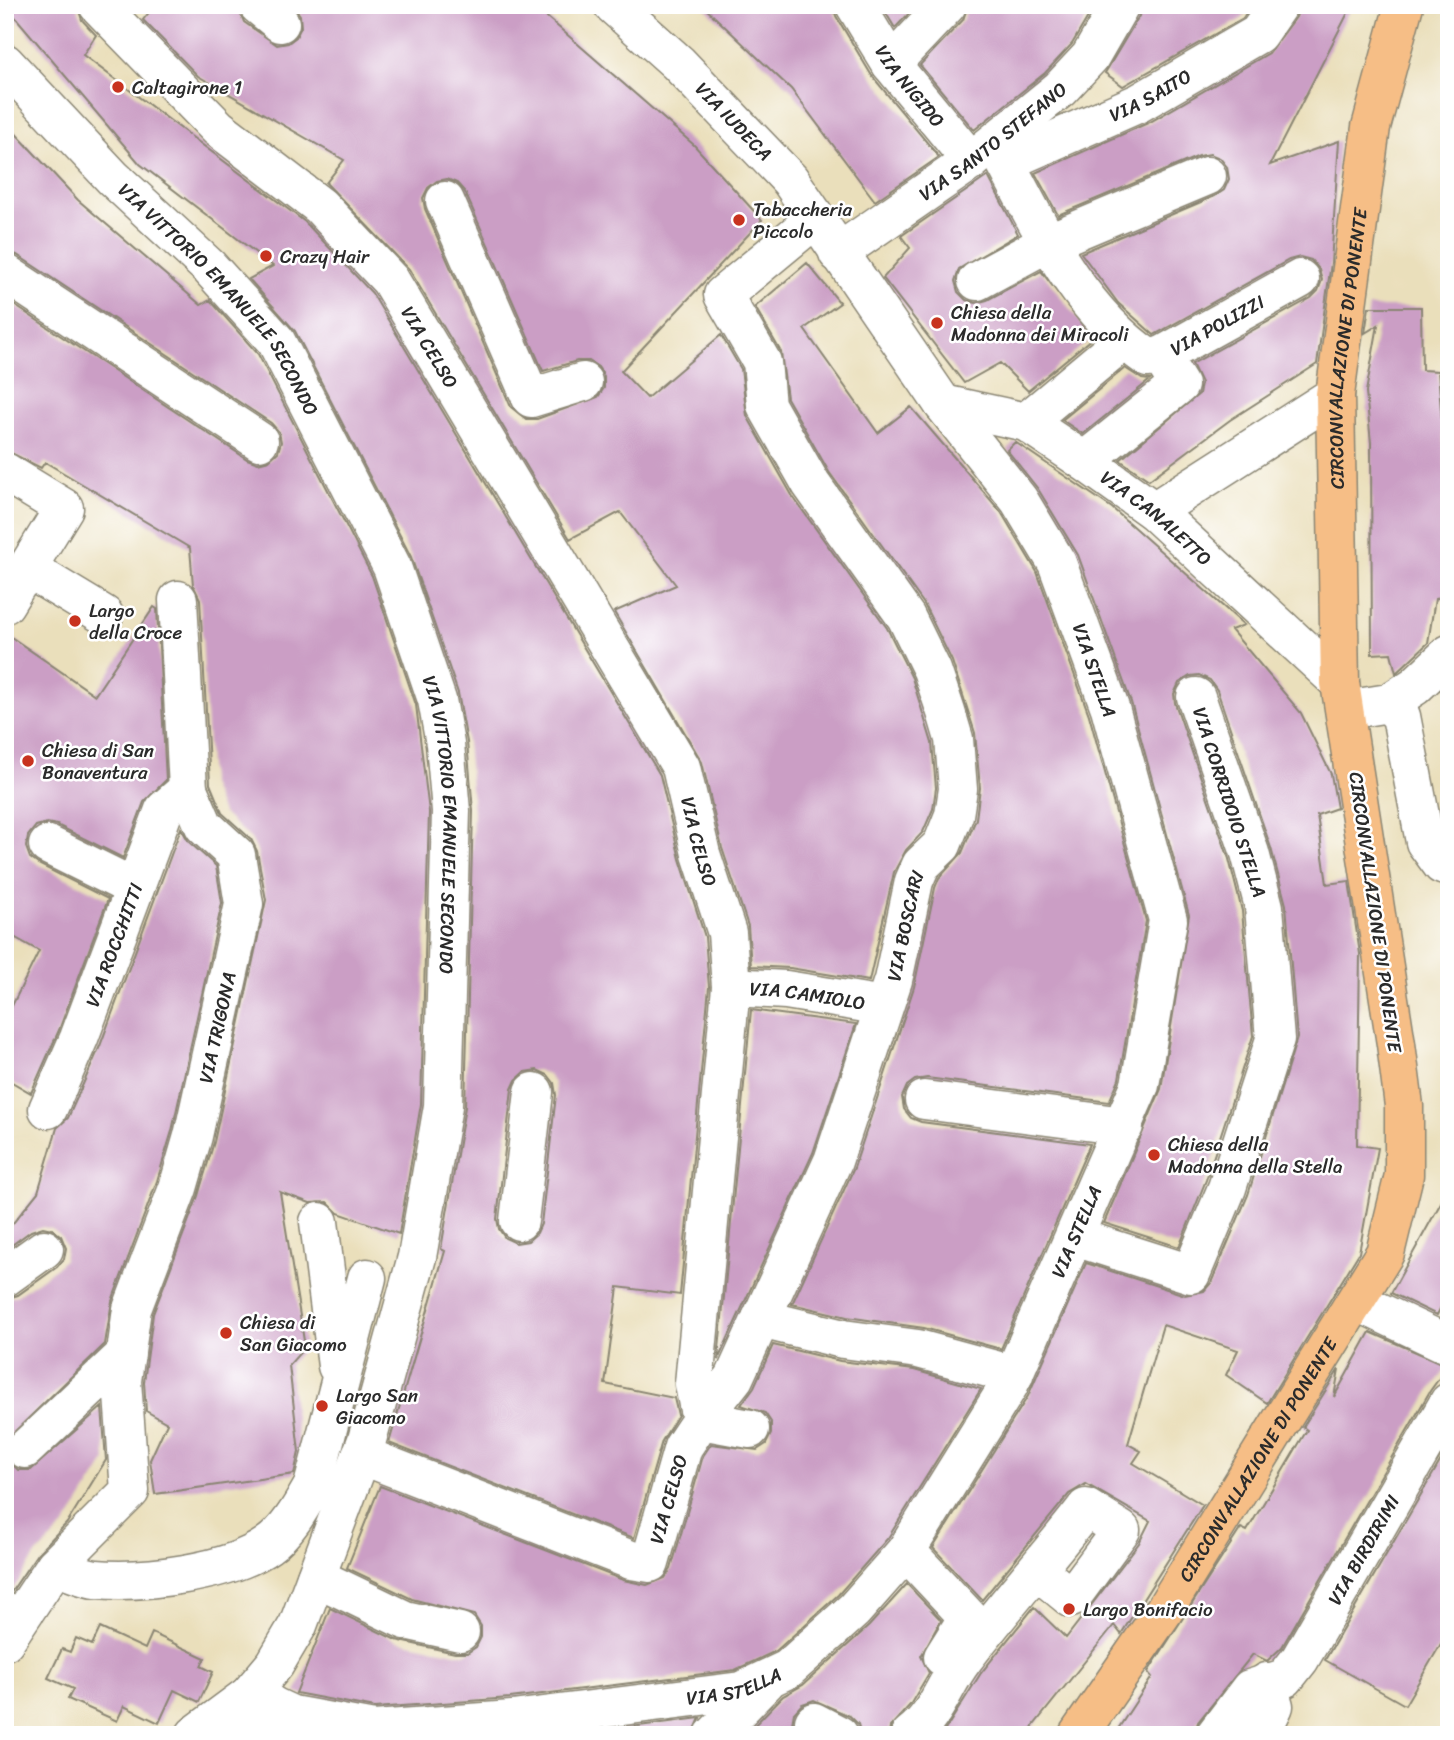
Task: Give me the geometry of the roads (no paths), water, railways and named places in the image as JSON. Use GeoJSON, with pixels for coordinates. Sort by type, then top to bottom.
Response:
{"type":"FeatureCollection","features":[{"type":"Feature","properties":{"kind":"main road","name":"CIRCONVALLAZIONE DI PONENTE"},"geometry":{"type":"LineString","coordinates":[[1078,1735],[1163,1612],[1385,1253],[1404,1175],[1404,1106],[1343,697],[1335,396],[1371,127],[1404,5]]}},
{"type":"Feature","properties":{"kind":"street","name":"VIA CELSO"},"geometry":{"type":"LineString","coordinates":[[98,5],[218,128],[320,206],[390,280],[681,767],[701,855],[727,933],[731,987],[694,1384],[701,1419],[683,1447],[650,1563],[631,1560],[361,1455]]}},
{"type":"Feature","properties":{"kind":"street","name":"VIA IUDECA"},"geometry":{"type":"LineString","coordinates":[[613,5],[678,63],[781,170],[838,253]]}},
{"type":"Feature","properties":{"kind":"street","name":"VIA NIGIDO"},"geometry":{"type":"LineString","coordinates":[[855,5],[891,64],[988,162],[1091,306],[1123,341],[1148,358],[1161,356]]}},
{"type":"Feature","properties":{"kind":"street"},"geometry":{"type":"LineString","coordinates":[[891,64],[947,5]]}},
{"type":"Feature","properties":{"kind":"street","name":"VIA SANTO STEFANO"},"geometry":{"type":"LineString","coordinates":[[838,253],[988,162],[1090,57],[1120,5]]}},
{"type":"Feature","properties":{"kind":"street","name":"VIA SAITO"},"geometry":{"type":"LineString","coordinates":[[988,162],[1139,103],[1258,34],[1278,5]]}},
{"type":"Feature","properties":{"kind":"street","name":"VIA VITTORIO EMANUELE SECONDO"},"geometry":{"type":"LineString","coordinates":[[5,63],[113,178],[209,267],[276,341],[391,567],[437,700],[445,744],[451,811],[443,1106],[417,1257],[361,1455],[298,1625],[275,1664],[256,1711],[195,1735]]}},
{"type":"Feature","properties":{"kind":"street"},"geometry":{"type":"LineString","coordinates":[[1060,89],[1096,120]]}},
{"type":"Feature","properties":{"kind":"street"},"geometry":{"type":"LineString","coordinates":[[976,281],[1047,243],[1207,176]]}},
{"type":"Feature","properties":{"kind":"street"},"geometry":{"type":"LineString","coordinates":[[445,201],[531,398],[583,382]]}},
{"type":"Feature","properties":{"kind":"street","name":"VIA BOSCARI"},"geometry":{"type":"LineString","coordinates":[[701,1419],[734,1378],[833,1161],[884,1006],[914,881],[921,865],[942,845],[954,815],[958,789],[954,739],[932,670],[915,634],[874,570],[811,484],[772,416],[766,405],[762,362],[723,295],[816,218]]}},
{"type":"Feature","properties":{"kind":"street","name":"VIA STELLA"},"geometry":{"type":"LineString","coordinates":[[256,1711],[374,1730],[512,1720],[741,1691],[788,1669],[854,1609],[906,1550],[1014,1375],[1124,1126],[1140,1085],[1168,920],[1110,708],[1057,563],[1019,500],[943,404],[838,253]]}},
{"type":"Feature","properties":{"kind":"street"},"geometry":{"type":"LineString","coordinates":[[5,273],[259,441]]}},
{"type":"Feature","properties":{"kind":"street","name":"VIA POLIZZI"},"geometry":{"type":"LineString","coordinates":[[1084,461],[1179,385],[1161,356],[1300,279]]}},
{"type":"Feature","properties":{"kind":"street"},"geometry":{"type":"LineString","coordinates":[[1026,422],[1123,341]]}},
{"type":"Feature","properties":{"kind":"street"},"geometry":{"type":"LineString","coordinates":[[1154,511],[1335,396]]}},
{"type":"Feature","properties":{"kind":"street","name":"VIA CANALETTO"},"geometry":{"type":"LineString","coordinates":[[943,404],[1026,422],[1154,511],[1343,697]]}},
{"type":"Feature","properties":{"kind":"street"},"geometry":{"type":"LineString","coordinates":[[5,472],[64,508],[5,604]]}},
{"type":"Feature","properties":{"kind":"street"},"geometry":{"type":"LineString","coordinates":[[28,569],[104,615]]}},
{"type":"Feature","properties":{"kind":"street","name":"VIA TRIGONA"},"geometry":{"type":"LineString","coordinates":[[10,1625],[55,1566],[130,1491],[122,1381],[132,1310],[173,1202],[193,1136],[244,904],[236,855],[204,826],[188,789],[178,600]]}},
{"type":"Feature","properties":{"kind":"street"},"geometry":{"type":"LineString","coordinates":[[1343,697],[1390,703],[1415,686],[1449,654]]}},
{"type":"Feature","properties":{"kind":"street","name":"VIA CORRIDOIO STELLA"},"geometry":{"type":"LineString","coordinates":[[1075,1237],[1191,1274],[1227,1188],[1275,1039],[1264,907],[1250,853],[1196,697]]}},
{"type":"Feature","properties":{"kind":"street"},"geometry":{"type":"LineString","coordinates":[[1390,703],[1401,716],[1425,842],[1442,865],[1449,867]]}},
{"type":"Feature","properties":{"kind":"street","name":"VIA ROCCHITTI"},"geometry":{"type":"LineString","coordinates":[[48,1110],[79,1038],[164,810],[188,789]]}},
{"type":"Feature","properties":{"kind":"street"},"geometry":{"type":"LineString","coordinates":[[48,845],[135,888]]}},
{"type":"Feature","properties":{"kind":"street","name":"VIA CAMIOLO"},"geometry":{"type":"LineString","coordinates":[[731,987],[786,989],[884,1006]]}},
{"type":"Feature","properties":{"kind":"street"},"geometry":{"type":"LineString","coordinates":[[519,1221],[534,1092]]}},
{"type":"Feature","properties":{"kind":"street"},"geometry":{"type":"LineString","coordinates":[[924,1100],[1124,1126]]}},
{"type":"Feature","properties":{"kind":"street"},"geometry":{"type":"LineString","coordinates":[[319,1222],[339,1385]]}},
{"type":"Feature","properties":{"kind":"street"},"geometry":{"type":"LineString","coordinates":[[5,1277],[44,1249]]}},
{"type":"Feature","properties":{"kind":"street"},"geometry":{"type":"LineString","coordinates":[[55,1566],[94,1579],[142,1579],[240,1560],[269,1545],[297,1515],[313,1486],[368,1278]]}},
{"type":"Feature","properties":{"kind":"street"},"geometry":{"type":"LineString","coordinates":[[1356,1301],[1449,1345]]}},
{"type":"Feature","properties":{"kind":"street"},"geometry":{"type":"LineString","coordinates":[[761,1319],[843,1339],[918,1349],[1014,1375]]}},
{"type":"Feature","properties":{"kind":"street"},"geometry":{"type":"LineString","coordinates":[[25,1449],[126,1354]]}},
{"type":"Feature","properties":{"kind":"street","name":"VIA BIRDIRIMI"},"geometry":{"type":"LineString","coordinates":[[1215,1735],[1250,1689],[1285,1678],[1300,1659],[1449,1402]]}},
{"type":"Feature","properties":{"kind":"street"},"geometry":{"type":"LineString","coordinates":[[701,1419],[750,1429]]}},
{"type":"Feature","properties":{"kind":"street"},"geometry":{"type":"LineString","coordinates":[[902,1735],[909,1714],[968,1617],[906,1550]]}},
{"type":"Feature","properties":{"kind":"street"},"geometry":{"type":"LineString","coordinates":[[910,1735],[924,1724],[940,1703],[957,1669],[990,1625],[1038,1571]]}},
{"type":"Feature","properties":{"kind":"street"},"geometry":{"type":"LineString","coordinates":[[316,1577],[405,1620],[460,1632]]}},
{"type":"Feature","properties":{"kind":"street"},"geometry":{"type":"LineString","coordinates":[[714,1735],[767,1680]]}},
{"type":"Feature","properties":{"kind":"street"},"geometry":{"type":"LineString","coordinates":[[1260,1735],[1274,1706],[1267,1682]]}},
{"type":"Feature","properties":{"kind":"place","name":"Caltagirone 1"},"geometry":{"type":"Point","coordinates":[118,87]}},
{"type":"Feature","properties":{"kind":"place","name":"Tabaccheria Piccolo"},"geometry":{"type":"Point","coordinates":[739,220]}},
{"type":"Feature","properties":{"kind":"place","name":"Crazy Hair"},"geometry":{"type":"Point","coordinates":[266,256]}},
{"type":"Feature","properties":{"kind":"place","name":"Chiesa della Madonna dei Miracoli"},"geometry":{"type":"Point","coordinates":[937,323]}},
{"type":"Feature","properties":{"kind":"place","name":"Largo della Croce"},"geometry":{"type":"Point","coordinates":[75,621]}},
{"type":"Feature","properties":{"kind":"place","name":"Chiesa di San Bonaventura"},"geometry":{"type":"Point","coordinates":[28,761]}},
{"type":"Feature","properties":{"kind":"place","name":"Chiesa della Madonna della Stella"},"geometry":{"type":"Point","coordinates":[1154,1155]}},
{"type":"Feature","properties":{"kind":"place","name":"Chiesa di San Giacomo"},"geometry":{"type":"Point","coordinates":[226,1333]}},
{"type":"Feature","properties":{"kind":"place","name":"Largo San Giacomo"},"geometry":{"type":"Point","coordinates":[322,1406]}},
{"type":"Feature","properties":{"kind":"place","name":"Largo Bonifacio"},"geometry":{"type":"Point","coordinates":[1069,1609]}}]}
